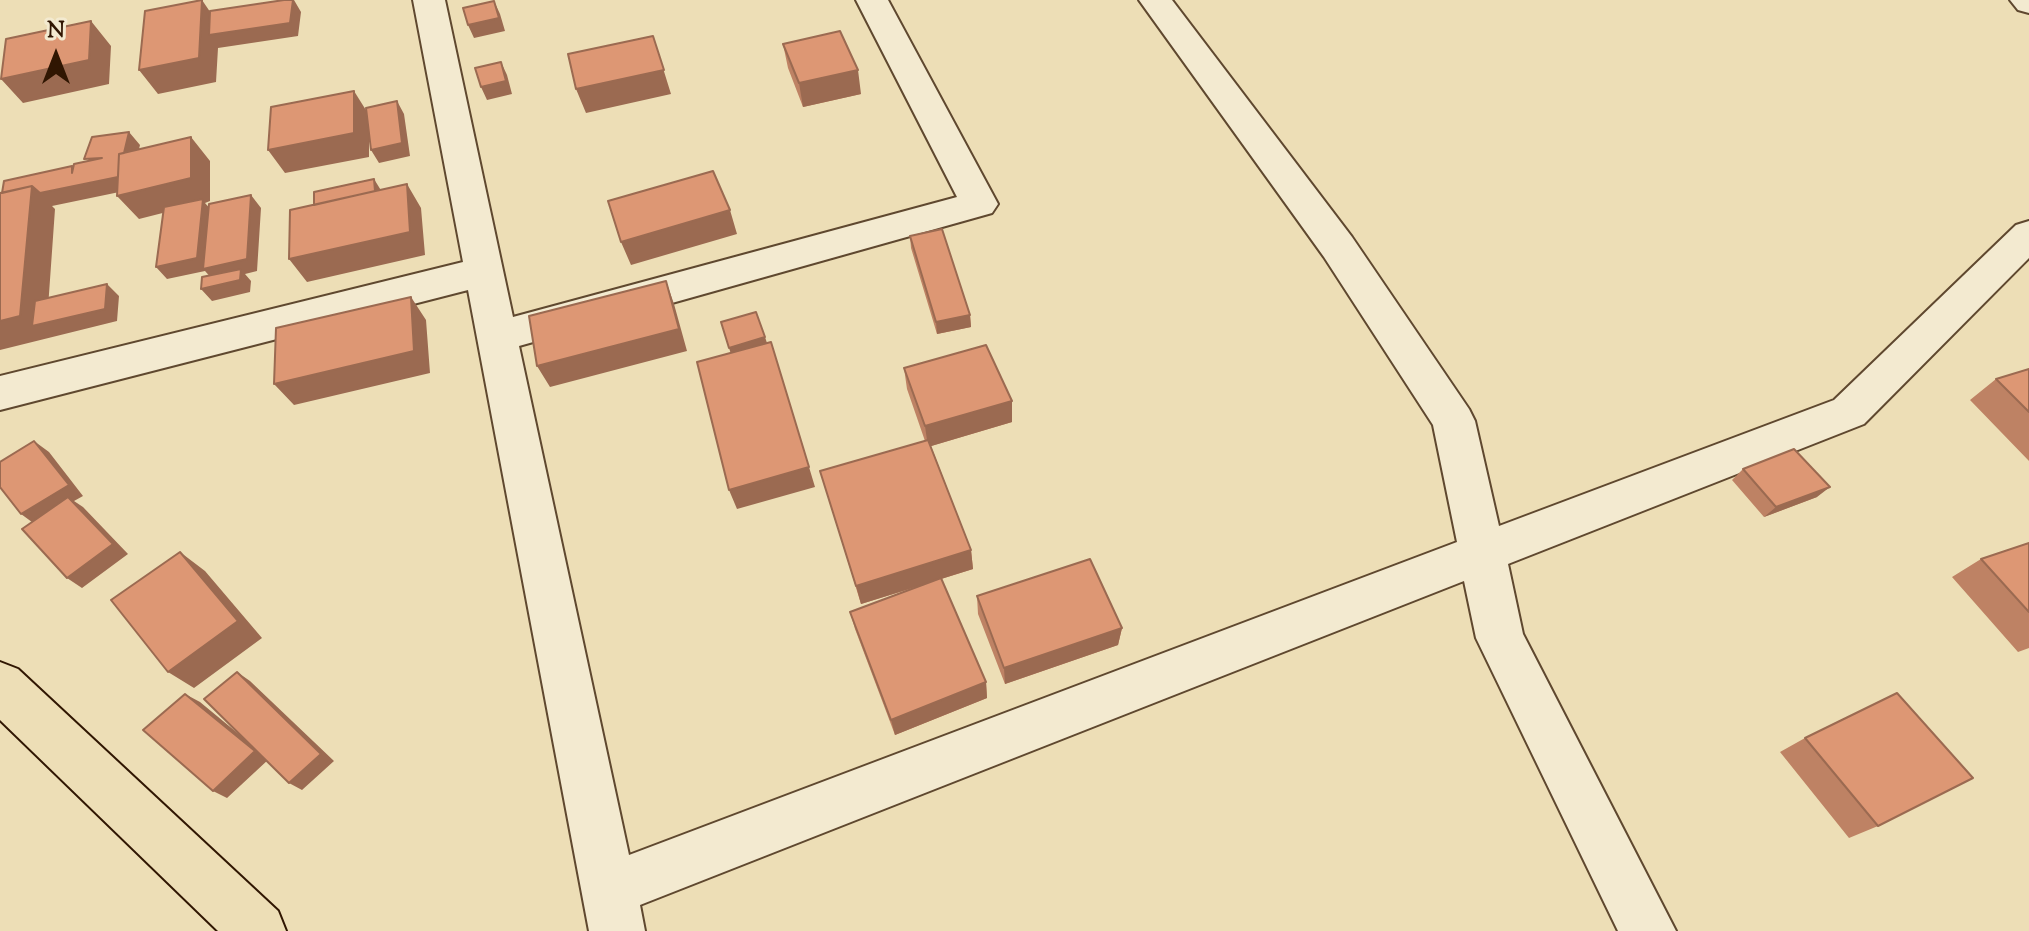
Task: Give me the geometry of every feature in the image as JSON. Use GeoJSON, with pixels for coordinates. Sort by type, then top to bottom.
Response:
{"type":"FeatureCollection","features":[{"type":"Feature","properties":{"kind":"main road"},"geometry":{"type":"LineString","coordinates":[[0,686],[258,931]]}},
{"type":"Feature","properties":{"kind":"street"},"geometry":{"type":"LineString","coordinates":[[429,0],[613,911],[1482,553],[1849,412],[2029,235]]}},
{"type":"Feature","properties":{"kind":"street"},"geometry":{"type":"LineString","coordinates":[[497,337],[979,204],[872,0]]}},
{"type":"Feature","properties":{"kind":"street"},"geometry":{"type":"LineString","coordinates":[[1155,0],[1338,247],[1454,421],[1500,638],[1648,931]]}},
{"type":"Feature","properties":{"kind":"street"},"geometry":{"type":"LineString","coordinates":[[0,393],[484,271]]}},
{"type":"Feature","properties":{"kind":"building"},"geometry":{"type":"Polygon","coordinates":[[[202,0],[199,58],[139,70],[145,11],[202,0]]]}},
{"type":"Feature","properties":{"kind":"building"},"geometry":{"type":"Polygon","coordinates":[[[293,0],[290,23],[209,35],[210,11],[293,0]]]}},
{"type":"Feature","properties":{"kind":"building"},"geometry":{"type":"Polygon","coordinates":[[[494,1],[499,18],[468,25],[463,8],[494,1]]]}},
{"type":"Feature","properties":{"kind":"building"},"geometry":{"type":"Polygon","coordinates":[[[91,21],[89,60],[1,79],[6,39],[91,21]]]}},
{"type":"Feature","properties":{"kind":"building"},"geometry":{"type":"Polygon","coordinates":[[[840,31],[858,70],[799,83],[783,44],[840,31]]]}},
{"type":"Feature","properties":{"kind":"building"},"geometry":{"type":"Polygon","coordinates":[[[653,36],[664,70],[576,89],[568,54],[653,36]]]}},
{"type":"Feature","properties":{"kind":"building"},"geometry":{"type":"Polygon","coordinates":[[[501,62],[506,81],[481,87],[475,68],[501,62]]]}},
{"type":"Feature","properties":{"kind":"building"},"geometry":{"type":"Polygon","coordinates":[[[354,91],[354,133],[268,150],[271,107],[354,91]]]}},
{"type":"Feature","properties":{"kind":"building"},"geometry":{"type":"Polygon","coordinates":[[[397,101],[402,143],[371,150],[366,108],[397,101]]]}},
{"type":"Feature","properties":{"kind":"building"},"geometry":{"type":"Polygon","coordinates":[[[129,132],[124,153],[119,154],[118,177],[40,193],[32,186],[2,193],[4,181],[72,166],[72,173],[74,164],[102,158],[84,159],[92,137],[129,132]]]}},
{"type":"Feature","properties":{"kind":"building"},"geometry":{"type":"Polygon","coordinates":[[[191,137],[191,178],[117,196],[119,154],[191,137]]]}},
{"type":"Feature","properties":{"kind":"building"},"geometry":{"type":"Polygon","coordinates":[[[713,171],[730,210],[621,242],[608,201],[713,171]]]}},
{"type":"Feature","properties":{"kind":"building"},"geometry":{"type":"Polygon","coordinates":[[[374,179],[375,191],[314,205],[314,192],[374,179]]]}},
{"type":"Feature","properties":{"kind":"building"},"geometry":{"type":"Polygon","coordinates":[[[407,184],[410,232],[289,259],[290,210],[407,184]]]}},
{"type":"Feature","properties":{"kind":"building"},"geometry":{"type":"Polygon","coordinates":[[[32,186],[20,316],[0,321],[0,193],[32,186]]]}},
{"type":"Feature","properties":{"kind":"building"},"geometry":{"type":"Polygon","coordinates":[[[251,195],[247,259],[203,269],[209,204],[251,195]]]}},
{"type":"Feature","properties":{"kind":"building"},"geometry":{"type":"Polygon","coordinates":[[[203,199],[197,258],[156,267],[164,207],[203,199]]]}},
{"type":"Feature","properties":{"kind":"building"},"geometry":{"type":"Polygon","coordinates":[[[942,229],[970,315],[936,322],[910,236],[942,229]]]}},
{"type":"Feature","properties":{"kind":"building"},"geometry":{"type":"Polygon","coordinates":[[[241,269],[240,280],[201,289],[202,277],[241,269]]]}},
{"type":"Feature","properties":{"kind":"building"},"geometry":{"type":"Polygon","coordinates":[[[666,281],[679,329],[537,366],[529,316],[666,281]]]}},
{"type":"Feature","properties":{"kind":"building"},"geometry":{"type":"Polygon","coordinates":[[[107,284],[105,309],[32,326],[35,301],[107,284]]]}},
{"type":"Feature","properties":{"kind":"building"},"geometry":{"type":"Polygon","coordinates":[[[411,297],[414,351],[274,384],[276,328],[411,297]]]}},
{"type":"Feature","properties":{"kind":"building"},"geometry":{"type":"Polygon","coordinates":[[[756,312],[765,337],[729,348],[721,322],[756,312]]]}},
{"type":"Feature","properties":{"kind":"building"},"geometry":{"type":"Polygon","coordinates":[[[771,342],[809,467],[729,490],[697,362],[771,342]]]}},
{"type":"Feature","properties":{"kind":"building"},"geometry":{"type":"Polygon","coordinates":[[[986,345],[1012,401],[925,426],[904,368],[986,345]]]}},
{"type":"Feature","properties":{"kind":"building"},"geometry":{"type":"Polygon","coordinates":[[[2029,369],[2029,412],[1996,379],[2029,369]]]}},
{"type":"Feature","properties":{"kind":"building"},"geometry":{"type":"Polygon","coordinates":[[[928,440],[971,550],[856,586],[820,471],[928,440]]]}},
{"type":"Feature","properties":{"kind":"building"},"geometry":{"type":"Polygon","coordinates":[[[34,441],[69,485],[21,514],[0,487],[0,462],[34,441]]]}},
{"type":"Feature","properties":{"kind":"building"},"geometry":{"type":"Polygon","coordinates":[[[1794,449],[1830,487],[1776,507],[1743,469],[1794,449]]]}},
{"type":"Feature","properties":{"kind":"building"},"geometry":{"type":"Polygon","coordinates":[[[68,497],[113,544],[67,578],[22,529],[68,497]]]}},
{"type":"Feature","properties":{"kind":"building"},"geometry":{"type":"Polygon","coordinates":[[[2029,543],[2029,612],[1981,559],[2029,543]]]}},
{"type":"Feature","properties":{"kind":"building"},"geometry":{"type":"Polygon","coordinates":[[[180,552],[238,621],[168,672],[111,600],[180,552]]]}},
{"type":"Feature","properties":{"kind":"building"},"geometry":{"type":"Polygon","coordinates":[[[1090,559],[1122,628],[1004,668],[977,596],[1090,559]]]}},
{"type":"Feature","properties":{"kind":"building"},"geometry":{"type":"Polygon","coordinates":[[[941,578],[986,682],[891,720],[850,612],[941,578]]]}},
{"type":"Feature","properties":{"kind":"building"},"geometry":{"type":"Polygon","coordinates":[[[237,672],[321,754],[289,783],[204,699],[237,672]]]}},
{"type":"Feature","properties":{"kind":"building"},"geometry":{"type":"Polygon","coordinates":[[[1897,693],[1973,778],[1878,826],[1805,738],[1897,693]]]}},
{"type":"Feature","properties":{"kind":"building"},"geometry":{"type":"Polygon","coordinates":[[[185,694],[255,751],[213,791],[143,730],[185,694]]]}}]}
